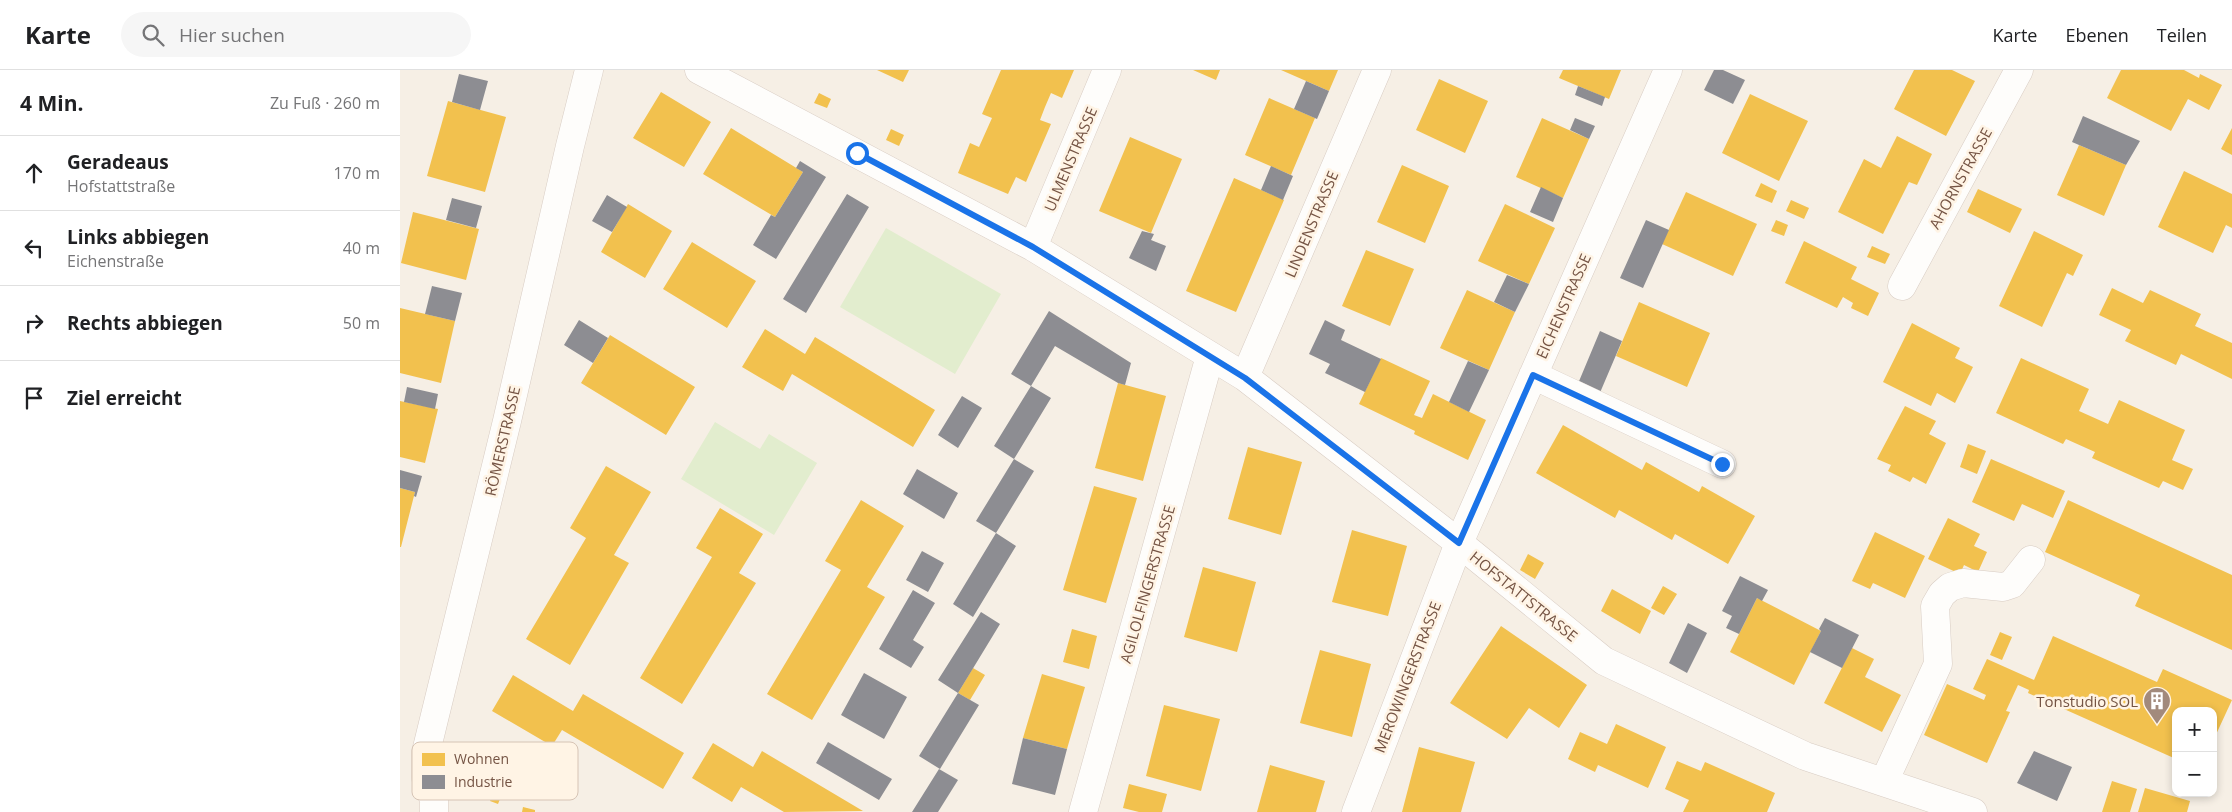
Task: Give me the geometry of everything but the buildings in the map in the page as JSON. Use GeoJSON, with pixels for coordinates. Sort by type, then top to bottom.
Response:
{"type":"FeatureCollection","features":[{"type":"Feature","properties":{"kind":"street","name":"RÖMERSTRASSE"},"geometry":{"type":"LineString","coordinates":[[428,742],[505,430],[589,70]]}},
{"type":"Feature","properties":{"kind":"street","name":"ULMENSTRASSE"},"geometry":{"type":"LineString","coordinates":[[1033,247],[1107,70]]}},
{"type":"Feature","properties":{"kind":"street","name":"LINDENSTRASSE"},"geometry":{"type":"LineString","coordinates":[[1245,378],[1376,70]]}},
{"type":"Feature","properties":{"kind":"street","name":"EICHENSTRASSE"},"geometry":{"type":"LineString","coordinates":[[1459,543],[1668,70]]}},
{"type":"Feature","properties":{"kind":"street","name":"AHORNSTRASSE"},"geometry":{"type":"LineString","coordinates":[[1902,286],[2019,70]]}},
{"type":"Feature","properties":{"kind":"street","name":"HOFSTATTSTRASSE"},"geometry":{"type":"LineString","coordinates":[[712,73],[1033,247],[1245,378],[1459,543],[1604,661],[1805,756],[1973,812]]}},
{"type":"Feature","properties":{"kind":"street","name":"AGILOLFINGERSTRASSE"},"geometry":{"type":"LineString","coordinates":[[1083,812],[1210,356]]}},
{"type":"Feature","properties":{"kind":"street"},"geometry":{"type":"LineString","coordinates":[[1533,375],[1722,464]]}},
{"type":"Feature","properties":{"kind":"street","name":"MEROWINGERSTRASSE"},"geometry":{"type":"LineString","coordinates":[[1356,812],[1459,543]]}},
{"type":"Feature","properties":{"kind":"street"},"geometry":{"type":"LineString","coordinates":[[1884,782],[1938,664],[1935,606],[1942,594],[1950,588],[1964,583],[2003,587],[2012,584],[2030,560]]}},
{"type":"Feature","properties":{"kind":"green space"},"geometry":{"type":"Polygon","coordinates":[[[886,228],[1001,294],[955,374],[840,307],[886,228]]]}},
{"type":"Feature","properties":{"kind":"green space"},"geometry":{"type":"Polygon","coordinates":[[[715,422],[760,449],[769,434],[817,463],[774,535],[681,479],[715,422]]]}},
{"type":"Feature","properties":{"kind":"place","name":"Tonstudio SOL"},"geometry":{"type":"Point","coordinates":[2157,725]}},
{"type":"Feature","properties":{"kind":"route"},"geometry":{"type":"LineString","coordinates":[[857,153],[1033,247],[1245,378],[1459,543],[1533,375],[1722,464]]}}]}
